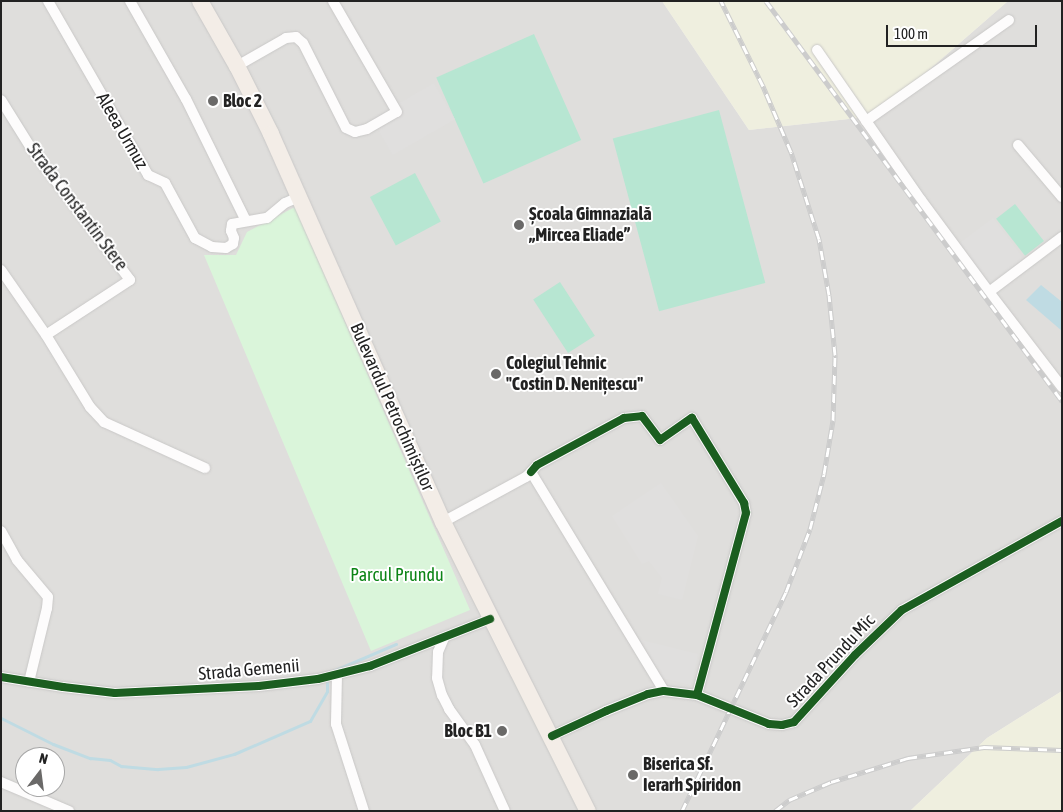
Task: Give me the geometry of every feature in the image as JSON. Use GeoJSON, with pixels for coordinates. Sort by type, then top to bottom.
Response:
{"type":"FeatureCollection","features":[{"type":"Feature","properties":{"kind":"main road","name":"Bulevardul Petrochimiștilor"},"geometry":{"type":"LineString","coordinates":[[200,1],[237,66],[271,134],[443,522],[588,811]]}},
{"type":"Feature","properties":{"kind":"street","name":"Aleea Urmuz"},"geometry":{"type":"LineString","coordinates":[[48,1],[148,175],[165,184],[195,238],[212,247],[226,248],[233,244],[232,224],[246,221]]}},
{"type":"Feature","properties":{"kind":"street"},"geometry":{"type":"LineString","coordinates":[[130,1],[186,99],[246,221],[267,218],[285,203],[299,197]]}},
{"type":"Feature","properties":{"kind":"street"},"geometry":{"type":"LineString","coordinates":[[237,66],[286,38],[296,38],[303,43],[346,128],[355,132],[367,129],[397,112],[333,1]]}},
{"type":"Feature","properties":{"kind":"street"},"geometry":{"type":"LineString","coordinates":[[866,121],[1009,20]]}},
{"type":"Feature","properties":{"kind":"street"},"geometry":{"type":"LineString","coordinates":[[817,50],[989,292],[1062,387]]}},
{"type":"Feature","properties":{"kind":"street","name":"Strada Constantin Stere"},"geometry":{"type":"LineString","coordinates":[[1,100],[31,148],[130,280],[46,335]]}},
{"type":"Feature","properties":{"kind":"street"},"geometry":{"type":"LineString","coordinates":[[1018,145],[1062,196]]}},
{"type":"Feature","properties":{"kind":"street"},"geometry":{"type":"LineString","coordinates":[[989,292],[1062,237]]}},
{"type":"Feature","properties":{"kind":"street"},"geometry":{"type":"LineString","coordinates":[[1,270],[46,335],[90,407],[104,422],[205,468]]}},
{"type":"Feature","properties":{"kind":"street"},"geometry":{"type":"LineString","coordinates":[[443,522],[526,477],[536,465],[624,418],[642,416],[660,440],[692,418],[744,503],[746,514],[697,696]]}},
{"type":"Feature","properties":{"kind":"street"},"geometry":{"type":"LineString","coordinates":[[531,472],[664,691]]}},
{"type":"Feature","properties":{"kind":"street","name":"Strada Prundu Mic"},"geometry":{"type":"LineString","coordinates":[[552,736],[615,708],[664,691],[697,696],[769,724],[782,725],[794,722],[855,655],[902,610],[1062,521]]}},
{"type":"Feature","properties":{"kind":"street"},"geometry":{"type":"LineString","coordinates":[[1,530],[18,560],[48,597],[29,682]]}},
{"type":"Feature","properties":{"kind":"street","name":"Strada Gemenii"},"geometry":{"type":"LineString","coordinates":[[1,677],[115,693],[259,686],[318,679],[391,660],[490,619]]}},
{"type":"Feature","properties":{"kind":"street"},"geometry":{"type":"LineString","coordinates":[[444,638],[438,652],[438,678],[442,694],[449,710],[475,746],[505,811]]}},
{"type":"Feature","properties":{"kind":"street"},"geometry":{"type":"LineString","coordinates":[[337,675],[336,724],[364,811]]}},
{"type":"Feature","properties":{"kind":"street"},"geometry":{"type":"LineString","coordinates":[[1,782],[70,811]]}},
{"type":"Feature","properties":{"kind":"shaded area"},"geometry":{"type":"Polygon","coordinates":[[[1,1],[662,1],[749,130],[876,116],[1008,1],[1062,1],[1062,691],[987,738],[910,811],[1,811],[1,1]]]}},
{"type":"Feature","properties":{"kind":"shaded area"},"geometry":{"type":"Polygon","coordinates":[[[434,83],[455,119],[393,155],[372,119],[434,83]]]}},
{"type":"Feature","properties":{"kind":"shaded area"},"geometry":{"type":"Polygon","coordinates":[[[993,218],[1027,263],[991,290],[957,245],[993,218]]]}},
{"type":"Feature","properties":{"kind":"shaded area"},"geometry":{"type":"Polygon","coordinates":[[[661,483],[698,536],[682,600],[658,594],[662,578],[649,561],[642,564],[612,516],[661,483]]]}},
{"type":"Feature","properties":{"kind":"shaded area"},"geometry":{"type":"Polygon","coordinates":[[[637,639],[698,654],[691,685],[659,677],[637,639]]]}},
{"type":"Feature","properties":{"kind":"green space"},"geometry":{"type":"Polygon","coordinates":[[[662,1],[1008,1],[876,116],[749,130],[662,1]]]}},
{"type":"Feature","properties":{"kind":"green space"},"geometry":{"type":"Polygon","coordinates":[[[534,34],[581,140],[483,183],[436,78],[534,34]]]}},
{"type":"Feature","properties":{"kind":"green space"},"geometry":{"type":"Polygon","coordinates":[[[719,110],[765,283],[659,311],[613,138],[719,110]]]}},
{"type":"Feature","properties":{"kind":"green space"},"geometry":{"type":"Polygon","coordinates":[[[415,173],[441,222],[396,246],[370,197],[415,173]]]}},
{"type":"Feature","properties":{"kind":"green space"},"geometry":{"type":"Polygon","coordinates":[[[1015,204],[1044,241],[1025,256],[996,219],[1015,204]]]}},
{"type":"Feature","properties":{"kind":"green space","name":"Parcul Prundu"},"geometry":{"type":"Polygon","coordinates":[[[295,207],[470,610],[371,651],[204,255],[236,255],[247,232],[295,207]]]}},
{"type":"Feature","properties":{"kind":"green space"},"geometry":{"type":"Polygon","coordinates":[[[560,282],[595,336],[568,353],[533,299],[560,282]]]}},
{"type":"Feature","properties":{"kind":"green space"},"geometry":{"type":"Polygon","coordinates":[[[1062,691],[1062,811],[910,811],[987,738],[1062,691]]]}},
{"type":"Feature","properties":{"kind":"water"},"geometry":{"type":"Polygon","coordinates":[[[1041,285],[1062,302],[1062,331],[1026,300],[1041,285]]]}},
{"type":"Feature","properties":{"kind":"waterway"},"geometry":{"type":"LineString","coordinates":[[328,673],[396,644]]}},
{"type":"Feature","properties":{"kind":"waterway"},"geometry":{"type":"LineString","coordinates":[[1,718],[53,744],[90,758],[110,760],[121,766],[158,769],[186,767],[234,754],[310,721],[327,691],[327,678]]}},
{"type":"Feature","properties":{"kind":"railway"},"geometry":{"type":"LineString","coordinates":[[682,811],[786,592],[810,529],[824,474],[833,420],[835,355],[829,295],[819,239],[791,152],[763,86],[721,1]]}},
{"type":"Feature","properties":{"kind":"railway"},"geometry":{"type":"LineString","coordinates":[[766,1],[1062,401]]}},
{"type":"Feature","properties":{"kind":"railway"},"geometry":{"type":"LineString","coordinates":[[775,811],[789,800],[831,782],[908,758],[984,747],[1062,750]]}},
{"type":"Feature","properties":{"kind":"cycle path"},"geometry":{"type":"LineString","coordinates":[[531,472],[537,465],[624,418],[642,416],[660,440],[692,418],[744,503],[746,513],[697,695]]}},
{"type":"Feature","properties":{"kind":"cycle path"},"geometry":{"type":"LineString","coordinates":[[552,736],[648,694],[664,691],[697,695],[769,724],[782,725],[794,722],[855,655],[902,610],[1062,521]]}},
{"type":"Feature","properties":{"kind":"cycle path"},"geometry":{"type":"LineString","coordinates":[[1,677],[115,693],[259,686],[318,679],[370,666],[490,619]]}},
{"type":"Feature","properties":{"kind":"place","name":"Bloc 2"},"geometry":{"type":"Point","coordinates":[213,101]}},
{"type":"Feature","properties":{"kind":"place","name":"Școala Gimnazială „Mircea Eliade”"},"geometry":{"type":"Point","coordinates":[519,225]}},
{"type":"Feature","properties":{"kind":"place","name":"Colegiul Tehnic \"Costin D. Nenițescu\""},"geometry":{"type":"Point","coordinates":[496,374]}},
{"type":"Feature","properties":{"kind":"place","name":"Bloc B1"},"geometry":{"type":"Point","coordinates":[502,731]}},
{"type":"Feature","properties":{"kind":"place","name":"Biserica Sf. Ierarh Spiridon"},"geometry":{"type":"Point","coordinates":[633,775]}}]}
